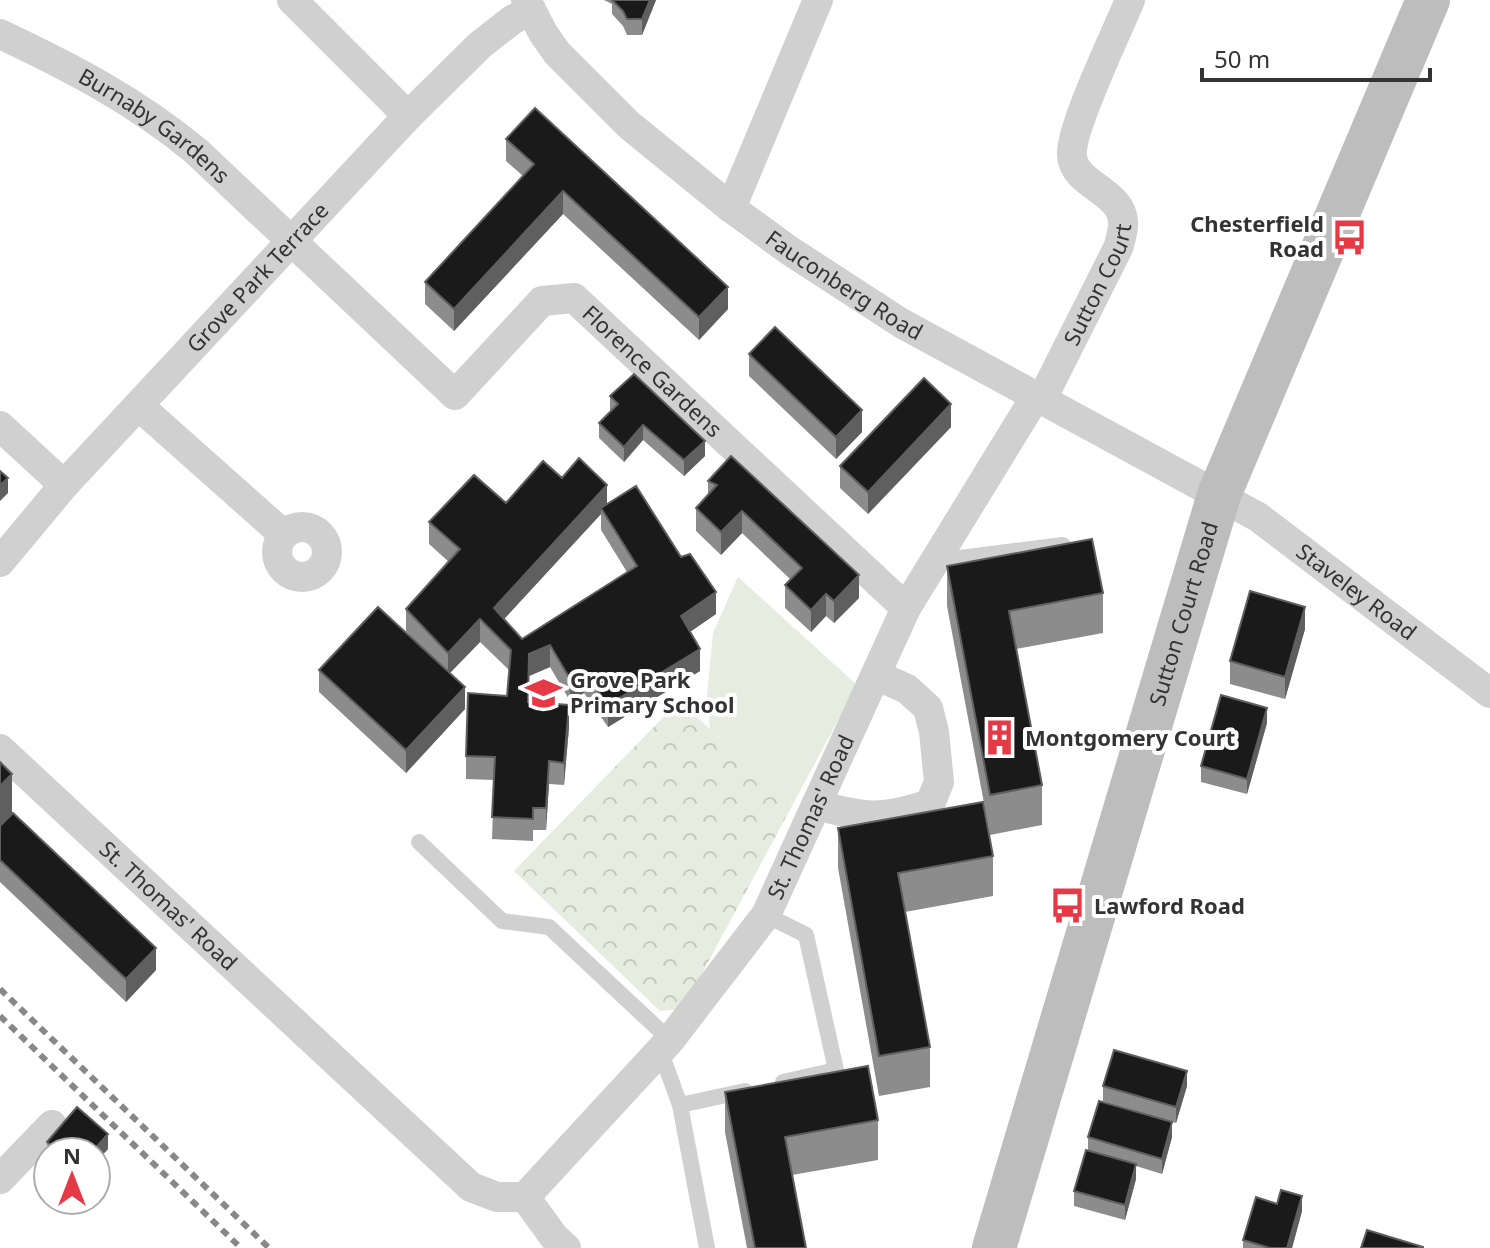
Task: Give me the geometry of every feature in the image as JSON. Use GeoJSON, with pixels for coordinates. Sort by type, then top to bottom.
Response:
{"type":"FeatureCollection","features":[{"type":"Feature","properties":{"kind":"street"},"geometry":{"type":"LineString","coordinates":[[292,0],[408,116]]}},
{"type":"Feature","properties":{"kind":"street"},"geometry":{"type":"LineString","coordinates":[[731,208],[818,0]]}},
{"type":"Feature","properties":{"kind":"street","name":"Sutton Court"},"geometry":{"type":"LineString","coordinates":[[1039,398],[1119,246],[1123,222],[1120,210],[1074,167],[1071,154],[1076,131],[1130,0]]}},
{"type":"Feature","properties":{"kind":"street","name":"Sutton Court Road"},"geometry":{"type":"LineString","coordinates":[[999,1247],[1219,495],[1428,0]]}},
{"type":"Feature","properties":{"kind":"street","name":"Grove Park Terrace"},"geometry":{"type":"LineString","coordinates":[[0,562],[64,485],[408,116],[495,32],[528,5]]}},
{"type":"Feature","properties":{"kind":"street","name":"Fauconberg Road"},"geometry":{"type":"LineString","coordinates":[[528,5],[557,53],[629,125],[731,208],[790,251],[901,323],[1219,495]]}},
{"type":"Feature","properties":{"kind":"street","name":"Burnaby Gardens"},"geometry":{"type":"LineString","coordinates":[[0,34],[96,81],[146,111],[196,151],[290,242]]}},
{"type":"Feature","properties":{"kind":"street","name":"Florence Gardens"},"geometry":{"type":"LineString","coordinates":[[290,242],[455,395],[542,301],[574,298],[906,608]]}},
{"type":"Feature","properties":{"kind":"street","name":"St. Thomas' Road"},"geometry":{"type":"LineString","coordinates":[[0,749],[471,1187],[497,1197],[525,1197],[665,1045],[766,915],[906,608],[1039,398]]}},
{"type":"Feature","properties":{"kind":"street"},"geometry":{"type":"LineString","coordinates":[[139,406],[283,534]]}},
{"type":"Feature","properties":{"kind":"street"},"geometry":{"type":"LineString","coordinates":[[0,426],[64,485]]}},
{"type":"Feature","properties":{"kind":"street","name":"Staveley Road"},"geometry":{"type":"LineString","coordinates":[[1219,495],[1258,517],[1490,693]]}},
{"type":"Feature","properties":{"kind":"street"},"geometry":{"type":"LineString","coordinates":[[816,805],[862,817],[897,815],[930,804],[939,782],[934,732],[928,708],[907,689],[876,675]]}},
{"type":"Feature","properties":{"kind":"street"},"geometry":{"type":"LineString","coordinates":[[0,1179],[52,1125]]}},
{"type":"Feature","properties":{"kind":"street"},"geometry":{"type":"LineString","coordinates":[[525,1197],[554,1237],[566,1248]]}},
{"type":"Feature","properties":{"kind":"lane"},"geometry":{"type":"LineString","coordinates":[[936,561],[1063,545]]}},
{"type":"Feature","properties":{"kind":"lane"},"geometry":{"type":"LineString","coordinates":[[419,842],[502,921],[549,927],[665,1045],[680,1105],[707,1248]]}},
{"type":"Feature","properties":{"kind":"lane"},"geometry":{"type":"LineString","coordinates":[[680,1105],[836,1070],[806,935],[766,915]]}},
{"type":"Feature","properties":{"kind":"green space"},"geometry":{"type":"Polygon","coordinates":[[[738,577],[857,685],[793,804],[710,729],[707,696],[713,633],[738,577]]]}},
{"type":"Feature","properties":{"kind":"green space"},"geometry":{"type":"Polygon","coordinates":[[[679,701],[793,804],[683,1009],[660,1011],[514,871],[679,701]]]}},
{"type":"Feature","properties":{"kind":"building"},"geometry":{"type":"Polygon","coordinates":[[[612,0],[650,0],[642,19],[627,19],[612,0]]]}},
{"type":"Feature","properties":{"kind":"building"},"geometry":{"type":"Polygon","coordinates":[[[535,108],[728,287],[699,317],[563,191],[454,309],[425,282],[534,164],[506,139],[535,108]]]}},
{"type":"Feature","properties":{"kind":"building"},"geometry":{"type":"Polygon","coordinates":[[[775,327],[862,410],[836,437],[749,354],[775,327]]]}},
{"type":"Feature","properties":{"kind":"building"},"geometry":{"type":"Polygon","coordinates":[[[634,374],[705,441],[684,460],[643,425],[624,447],[599,423],[618,404],[610,396],[634,374]]]}},
{"type":"Feature","properties":{"kind":"building"},"geometry":{"type":"Polygon","coordinates":[[[924,378],[951,404],[868,492],[840,466],[924,378]]]}},
{"type":"Feature","properties":{"kind":"building"},"geometry":{"type":"Polygon","coordinates":[[[731,456],[859,575],[834,601],[826,594],[811,610],[785,585],[802,568],[742,511],[721,532],[696,508],[717,485],[708,481],[731,456]]]}},
{"type":"Feature","properties":{"kind":"building"},"geometry":{"type":"Polygon","coordinates":[[[579,458],[607,485],[494,608],[522,639],[637,566],[601,508],[636,486],[681,557],[690,554],[716,592],[681,616],[700,649],[608,705],[584,671],[570,679],[550,645],[529,654],[528,702],[569,705],[564,763],[549,761],[546,808],[533,808],[533,819],[492,817],[495,757],[466,756],[468,693],[507,696],[511,650],[480,619],[448,653],[406,609],[460,549],[429,522],[474,475],[506,503],[543,461],[562,478],[579,458]]]}},
{"type":"Feature","properties":{"kind":"building"},"geometry":{"type":"Polygon","coordinates":[[[0,471],[8,478],[0,485],[0,471]]]}},
{"type":"Feature","properties":{"kind":"building","name":"Montgomery Court"},"geometry":{"type":"Polygon","coordinates":[[[1092,539],[1103,593],[1009,611],[1042,785],[990,795],[947,566],[1092,539]]]}},
{"type":"Feature","properties":{"kind":"building"},"geometry":{"type":"Polygon","coordinates":[[[1250,591],[1305,607],[1285,677],[1230,661],[1250,591]]]}},
{"type":"Feature","properties":{"kind":"building"},"geometry":{"type":"Polygon","coordinates":[[[378,607],[465,687],[406,750],[319,670],[378,607]]]}},
{"type":"Feature","properties":{"kind":"building"},"geometry":{"type":"Polygon","coordinates":[[[1221,695],[1267,708],[1247,779],[1201,766],[1221,695]]]}},
{"type":"Feature","properties":{"kind":"building"},"geometry":{"type":"Polygon","coordinates":[[[0,762],[12,774],[0,786],[0,762]]]}},
{"type":"Feature","properties":{"kind":"building"},"geometry":{"type":"Polygon","coordinates":[[[983,802],[993,856],[898,873],[930,1047],[879,1056],[838,828],[983,802]]]}},
{"type":"Feature","properties":{"kind":"building"},"geometry":{"type":"Polygon","coordinates":[[[13,813],[156,948],[126,979],[0,860],[0,826],[13,813]]]}},
{"type":"Feature","properties":{"kind":"building"},"geometry":{"type":"Polygon","coordinates":[[[1114,1050],[1187,1071],[1176,1107],[1103,1086],[1114,1050]]]}},
{"type":"Feature","properties":{"kind":"building"},"geometry":{"type":"Polygon","coordinates":[[[868,1066],[878,1120],[785,1137],[806,1248],[755,1248],[725,1092],[868,1066]]]}},
{"type":"Feature","properties":{"kind":"building"},"geometry":{"type":"Polygon","coordinates":[[[1099,1101],[1172,1122],[1162,1159],[1088,1137],[1099,1101]]]}},
{"type":"Feature","properties":{"kind":"building"},"geometry":{"type":"Polygon","coordinates":[[[77,1107],[108,1134],[106,1136],[52,1136],[77,1107]]]}},
{"type":"Feature","properties":{"kind":"building"},"geometry":{"type":"Polygon","coordinates":[[[1086,1150],[1136,1164],[1125,1205],[1074,1191],[1086,1150]]]}},
{"type":"Feature","properties":{"kind":"building"},"geometry":{"type":"Polygon","coordinates":[[[1281,1190],[1302,1196],[1287,1248],[1270,1248],[1243,1240],[1256,1197],[1277,1204],[1281,1190]]]}},
{"type":"Feature","properties":{"kind":"building"},"geometry":{"type":"Polygon","coordinates":[[[1367,1230],[1423,1247],[1423,1248],[1361,1248],[1367,1230]]]}},
{"type":"Feature","properties":{"kind":"railway"},"geometry":{"type":"LineString","coordinates":[[0,989],[269,1248]]}},
{"type":"Feature","properties":{"kind":"railway"},"geometry":{"type":"LineString","coordinates":[[0,1016],[241,1248]]}},
{"type":"Feature","properties":{"kind":"place","name":"Chesterfield Road"},"geometry":{"type":"Point","coordinates":[1350,237]}},
{"type":"Feature","properties":{"kind":"place","name":"Grove Park Primary School"},"geometry":{"type":"Point","coordinates":[544,693]}},
{"type":"Feature","properties":{"kind":"place","name":"Montgomery Court"},"geometry":{"type":"Point","coordinates":[999,738]}},
{"type":"Feature","properties":{"kind":"place","name":"Lawford Road"},"geometry":{"type":"Point","coordinates":[1068,906]}}]}
